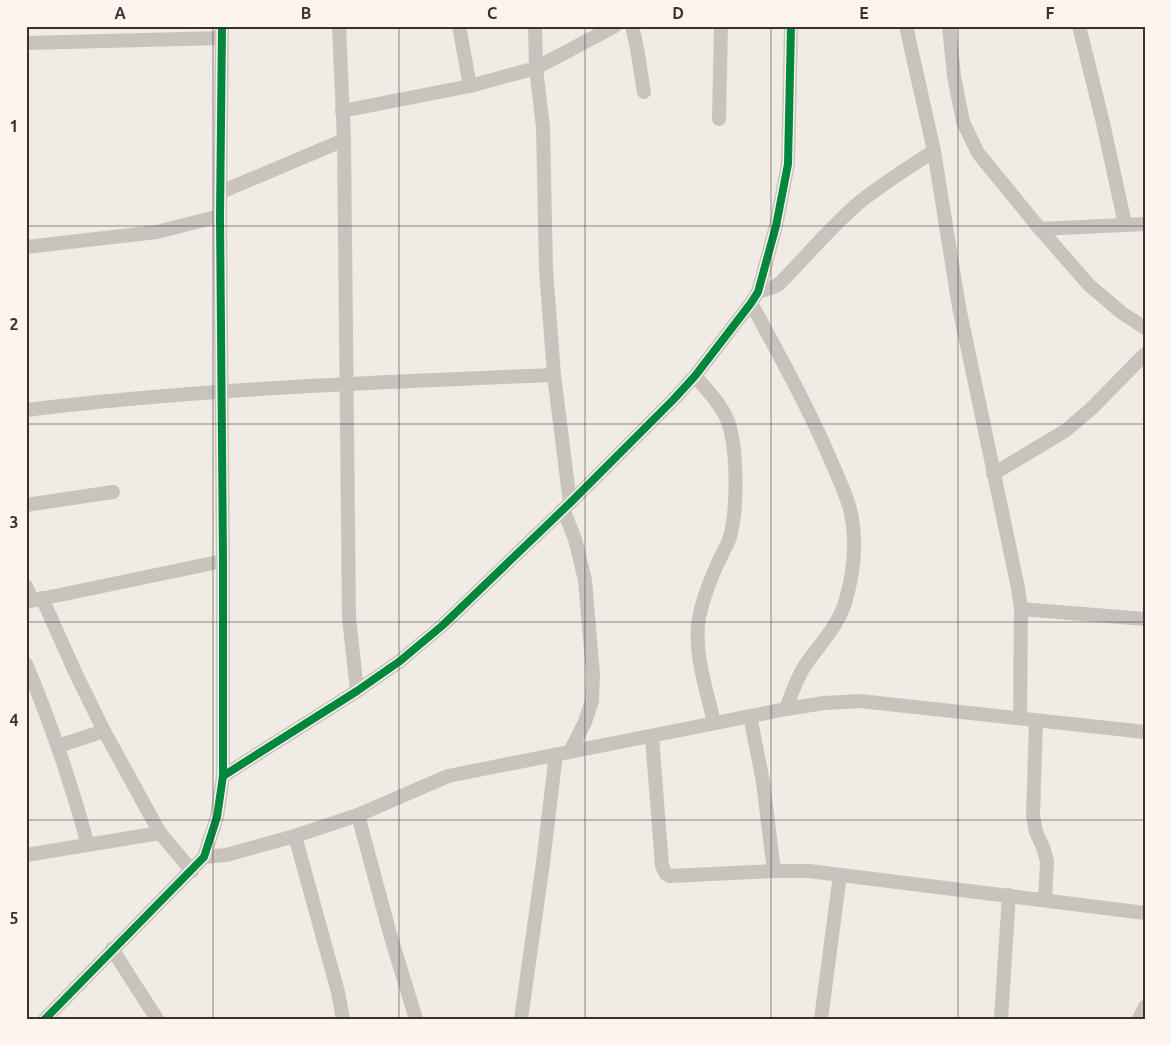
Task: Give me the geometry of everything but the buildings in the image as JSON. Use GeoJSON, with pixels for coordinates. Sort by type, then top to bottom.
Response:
{"type":"FeatureCollection","features":[{"type":"Feature","properties":{"kind":"street"},"geometry":{"type":"LineString","coordinates":[[339,26],[344,140],[349,618],[357,691]]}},
{"type":"Feature","properties":{"kind":"street"},"geometry":{"type":"LineString","coordinates":[[459,26],[470,86]]}},
{"type":"Feature","properties":{"kind":"street"},"geometry":{"type":"LineString","coordinates":[[534,26],[542,127],[546,270],[554,375],[567,506],[585,580],[593,674],[592,701],[585,722],[570,752]]}},
{"type":"Feature","properties":{"kind":"street"},"geometry":{"type":"LineString","coordinates":[[342,111],[470,86],[536,68],[615,26]]}},
{"type":"Feature","properties":{"kind":"street"},"geometry":{"type":"LineString","coordinates":[[632,26],[644,92]]}},
{"type":"Feature","properties":{"kind":"street"},"geometry":{"type":"LineString","coordinates":[[719,118],[721,26]]}},
{"type":"Feature","properties":{"kind":"street"},"geometry":{"type":"LineString","coordinates":[[223,776],[357,691],[400,661],[443,625],[567,506],[695,376],[754,297],[776,226],[788,164],[791,26]]}},
{"type":"Feature","properties":{"kind":"street"},"geometry":{"type":"LineString","coordinates":[[906,26],[934,151],[959,307],[993,474],[1011,548],[1021,609],[1020,718]]}},
{"type":"Feature","properties":{"kind":"street"},"geometry":{"type":"LineString","coordinates":[[949,26],[954,76],[962,122],[978,153],[1089,285],[1122,313],[1145,328]]}},
{"type":"Feature","properties":{"kind":"street"},"geometry":{"type":"LineString","coordinates":[[1079,26],[1125,224]]}},
{"type":"Feature","properties":{"kind":"street"},"geometry":{"type":"LineString","coordinates":[[26,44],[222,32],[220,216],[223,776],[217,817],[204,857],[192,871],[112,948],[45,1019]]}},
{"type":"Feature","properties":{"kind":"street"},"geometry":{"type":"LineString","coordinates":[[221,192],[344,140]]}},
{"type":"Feature","properties":{"kind":"street"},"geometry":{"type":"LineString","coordinates":[[754,297],[779,284],[819,240],[860,202],[895,176],[934,151]]}},
{"type":"Feature","properties":{"kind":"street"},"geometry":{"type":"LineString","coordinates":[[26,247],[158,232],[220,216]]}},
{"type":"Feature","properties":{"kind":"street"},"geometry":{"type":"LineString","coordinates":[[1040,229],[1145,224]]}},
{"type":"Feature","properties":{"kind":"street"},"geometry":{"type":"LineString","coordinates":[[754,297],[822,440],[845,494],[850,510],[854,540],[853,570],[844,604],[833,629],[804,668],[786,709]]}},
{"type":"Feature","properties":{"kind":"street"},"geometry":{"type":"LineString","coordinates":[[993,474],[1065,431],[1091,409],[1145,354]]}},
{"type":"Feature","properties":{"kind":"street"},"geometry":{"type":"LineString","coordinates":[[26,410],[114,400],[347,383],[554,375]]}},
{"type":"Feature","properties":{"kind":"street"},"geometry":{"type":"LineString","coordinates":[[695,376],[726,417],[733,436],[735,472],[734,508],[729,539],[716,567],[699,619],[700,656],[714,723]]}},
{"type":"Feature","properties":{"kind":"street"},"geometry":{"type":"LineString","coordinates":[[26,505],[113,492]]}},
{"type":"Feature","properties":{"kind":"street"},"geometry":{"type":"LineString","coordinates":[[33,600],[223,561]]}},
{"type":"Feature","properties":{"kind":"street"},"geometry":{"type":"LineString","coordinates":[[26,586],[160,832],[192,871]]}},
{"type":"Feature","properties":{"kind":"street"},"geometry":{"type":"LineString","coordinates":[[1021,609],[1145,619]]}},
{"type":"Feature","properties":{"kind":"street"},"geometry":{"type":"LineString","coordinates":[[26,664],[58,746],[88,845]]}},
{"type":"Feature","properties":{"kind":"street"},"geometry":{"type":"LineString","coordinates":[[204,857],[226,855],[295,836],[358,815],[448,776],[824,703],[860,701],[1145,732]]}},
{"type":"Feature","properties":{"kind":"street"},"geometry":{"type":"LineString","coordinates":[[750,716],[763,782],[774,871]]}},
{"type":"Feature","properties":{"kind":"street"},"geometry":{"type":"LineString","coordinates":[[1036,721],[1033,816],[1036,832],[1047,861],[1045,900]]}},
{"type":"Feature","properties":{"kind":"street"},"geometry":{"type":"LineString","coordinates":[[58,746],[104,731]]}},
{"type":"Feature","properties":{"kind":"street"},"geometry":{"type":"LineString","coordinates":[[652,737],[662,866],[666,874],[670,876],[809,871],[1145,913]]}},
{"type":"Feature","properties":{"kind":"street"},"geometry":{"type":"LineString","coordinates":[[520,1019],[543,863],[556,754]]}},
{"type":"Feature","properties":{"kind":"street"},"geometry":{"type":"LineString","coordinates":[[358,815],[390,934],[416,1019]]}},
{"type":"Feature","properties":{"kind":"street"},"geometry":{"type":"LineString","coordinates":[[26,855],[160,832]]}},
{"type":"Feature","properties":{"kind":"street"},"geometry":{"type":"LineString","coordinates":[[295,836],[338,992],[343,1019]]}},
{"type":"Feature","properties":{"kind":"street"},"geometry":{"type":"LineString","coordinates":[[821,1019],[840,875]]}},
{"type":"Feature","properties":{"kind":"street"},"geometry":{"type":"LineString","coordinates":[[1001,1019],[1009,895]]}},
{"type":"Feature","properties":{"kind":"street"},"geometry":{"type":"LineString","coordinates":[[112,948],[157,1019]]}},
{"type":"Feature","properties":{"kind":"street"},"geometry":{"type":"LineString","coordinates":[[1139,1019],[1145,1007]]}},
{"type":"Feature","properties":{"kind":"cycle path"},"geometry":{"type":"LineString","coordinates":[[45,1019],[204,857],[217,817],[223,776],[220,216],[222,26]]}},
{"type":"Feature","properties":{"kind":"cycle path"},"geometry":{"type":"LineString","coordinates":[[223,776],[357,691],[400,661],[443,625],[570,503],[673,400],[695,376],[751,303],[758,292],[776,226],[788,164],[791,26]]}}]}
